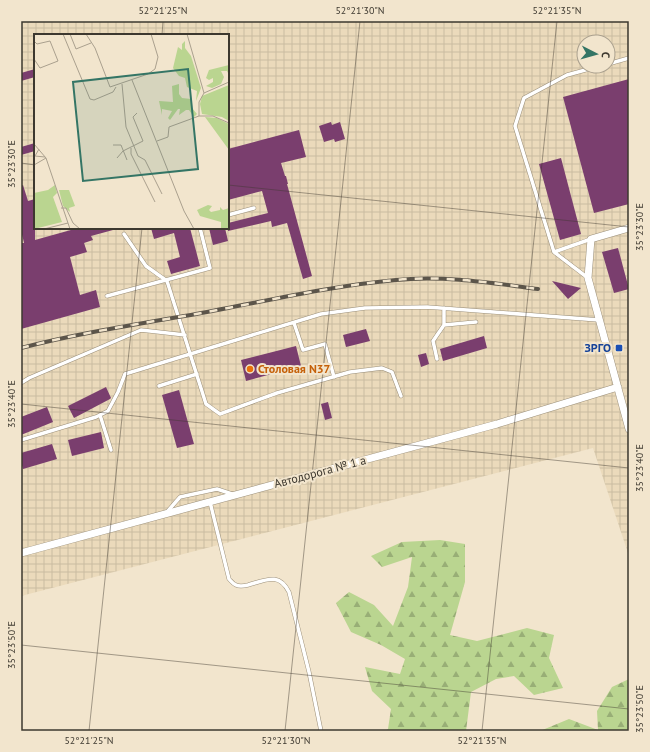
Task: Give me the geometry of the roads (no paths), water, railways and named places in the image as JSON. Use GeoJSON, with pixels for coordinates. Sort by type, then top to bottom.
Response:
{"type":"FeatureCollection","features":[{"type":"Feature","properties":{"kind":"street"},"geometry":{"type":"LineString","coordinates":[[629,228],[591,239],[588,278],[629,428]]}},
{"type":"Feature","properties":{"kind":"street","name":"Автодорога № 1 а"},"geometry":{"type":"LineString","coordinates":[[21,553],[497,424],[618,387]]}},
{"type":"Feature","properties":{"kind":"lane"},"geometry":{"type":"LineString","coordinates":[[616,62],[629,58]]}},
{"type":"Feature","properties":{"kind":"lane"},"geometry":{"type":"LineString","coordinates":[[576,73],[567,75],[524,98],[515,126],[554,252],[588,278]]}},
{"type":"Feature","properties":{"kind":"lane"},"geometry":{"type":"LineString","coordinates":[[229,215],[254,208]]}},
{"type":"Feature","properties":{"kind":"lane"},"geometry":{"type":"LineString","coordinates":[[107,296],[167,281],[210,268],[200,229]]}},
{"type":"Feature","properties":{"kind":"lane"},"geometry":{"type":"LineString","coordinates":[[124,234],[146,266],[167,281],[206,404],[220,414],[277,393],[350,372],[382,368],[392,372],[401,396]]}},
{"type":"Feature","properties":{"kind":"lane"},"geometry":{"type":"LineString","coordinates":[[554,252],[591,239]]}},
{"type":"Feature","properties":{"kind":"lane"},"geometry":{"type":"LineString","coordinates":[[21,440],[96,417],[108,411],[125,374],[321,314],[365,308],[427,307],[599,320]]}},
{"type":"Feature","properties":{"kind":"lane"},"geometry":{"type":"LineString","coordinates":[[437,359],[433,341],[444,325],[444,308]]}},
{"type":"Feature","properties":{"kind":"lane"},"geometry":{"type":"LineString","coordinates":[[444,325],[476,322]]}},
{"type":"Feature","properties":{"kind":"lane"},"geometry":{"type":"LineString","coordinates":[[294,323],[303,350],[325,344],[334,377]]}},
{"type":"Feature","properties":{"kind":"lane"},"geometry":{"type":"LineString","coordinates":[[21,383],[141,330],[184,334]]}},
{"type":"Feature","properties":{"kind":"lane"},"geometry":{"type":"LineString","coordinates":[[159,386],[197,374]]}},
{"type":"Feature","properties":{"kind":"lane"},"geometry":{"type":"LineString","coordinates":[[100,415],[111,450]]}},
{"type":"Feature","properties":{"kind":"lane"},"geometry":{"type":"LineString","coordinates":[[166,514],[180,497],[217,489],[235,495]]}},
{"type":"Feature","properties":{"kind":"lane"},"geometry":{"type":"LineString","coordinates":[[210,502],[229,579],[235,585],[241,586],[271,579],[279,580],[285,584],[289,592],[309,672],[321,731]]}},
{"type":"Feature","properties":{"kind":"railway"},"geometry":{"type":"LineString","coordinates":[[21,348],[108,329],[321,290],[396,280],[432,278],[449,279],[538,289]]}},
{"type":"Feature","properties":{"kind":"place","name":"ЗРГО"},"geometry":{"type":"Point","coordinates":[619,348]}},
{"type":"Feature","properties":{"kind":"place","name":"Столовая N37"},"geometry":{"type":"Point","coordinates":[250,369]}}]}
